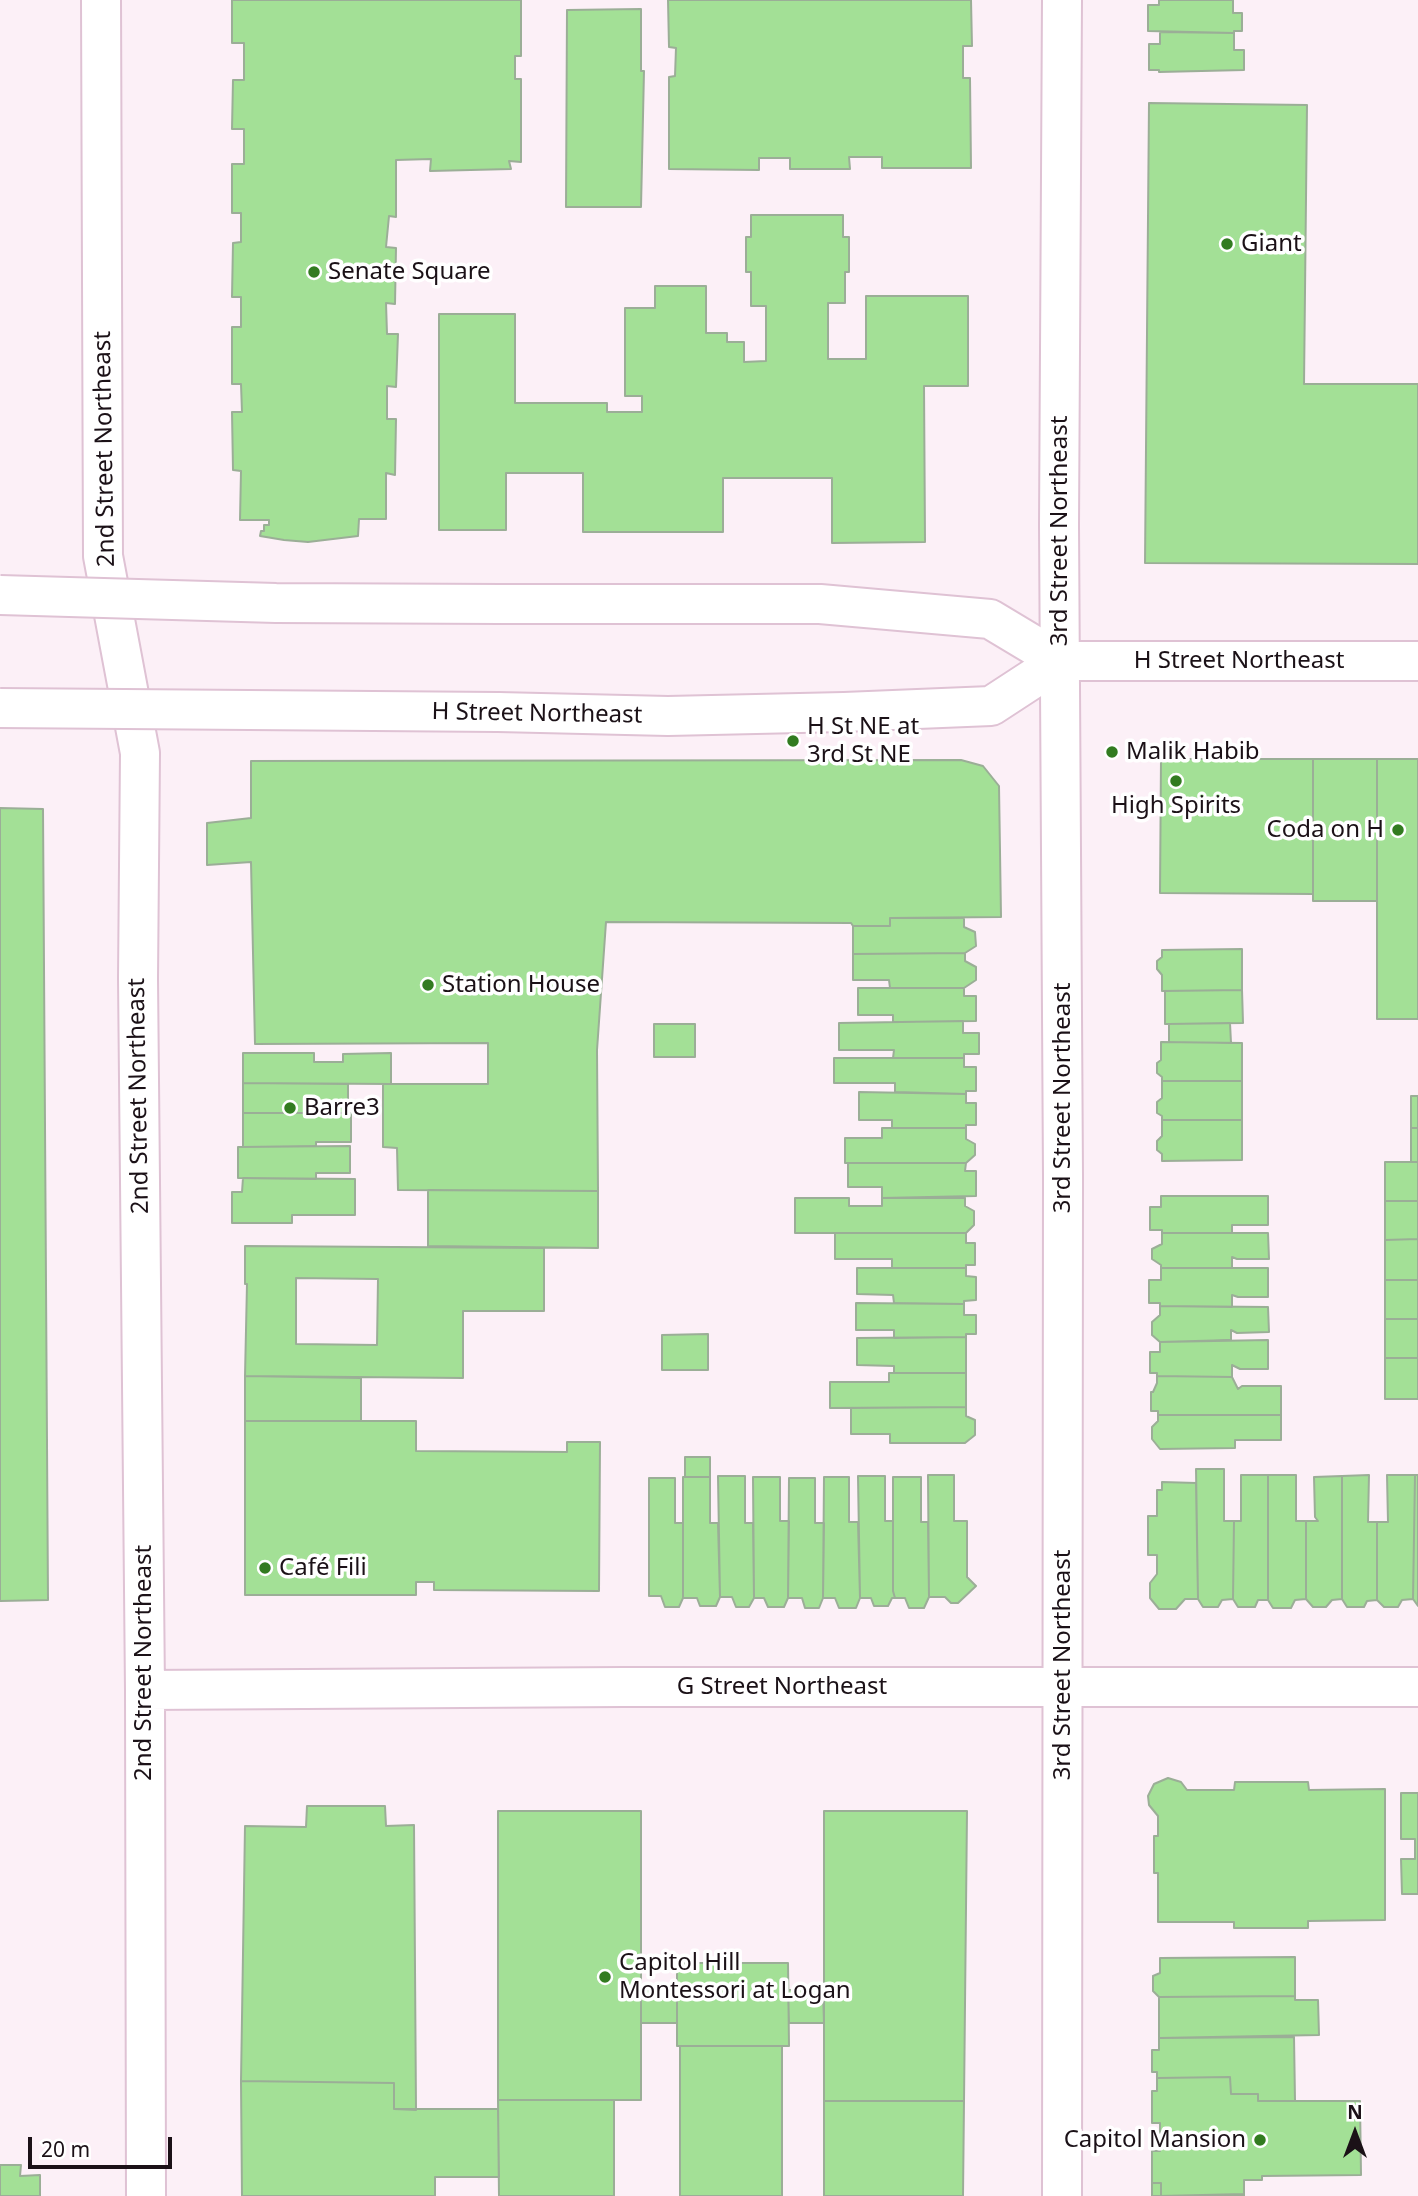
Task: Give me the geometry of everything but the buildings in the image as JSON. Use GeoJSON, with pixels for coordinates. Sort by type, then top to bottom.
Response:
{"type":"FeatureCollection","features":[{"type":"Feature","properties":{"kind":"street","name":"2nd Street Northeast"},"geometry":{"type":"LineString","coordinates":[[102,0],[103,556],[139,753],[138,992],[145,1690],[146,2196]]}},
{"type":"Feature","properties":{"kind":"street","name":"3rd Street Northeast"},"geometry":{"type":"LineString","coordinates":[[1062,0],[1062,2196]]}},
{"type":"Feature","properties":{"kind":"street"},"geometry":{"type":"LineString","coordinates":[[0,595],[276,603],[820,604],[990,619],[1060,662]]}},
{"type":"Feature","properties":{"kind":"street","name":"H Street Northeast"},"geometry":{"type":"LineString","coordinates":[[0,708],[668,716],[845,712],[991,706],[1060,662],[1418,661]]}},
{"type":"Feature","properties":{"kind":"street","name":"G Street Northeast"},"geometry":{"type":"LineString","coordinates":[[145,1690],[1418,1687]]}},
{"type":"Feature","properties":{"kind":"place","name":"Giant"},"geometry":{"type":"Point","coordinates":[1227,244]}},
{"type":"Feature","properties":{"kind":"place","name":"Senate Square"},"geometry":{"type":"Point","coordinates":[314,272]}},
{"type":"Feature","properties":{"kind":"place","name":"H St NE at 3rd St NE"},"geometry":{"type":"Point","coordinates":[793,741]}},
{"type":"Feature","properties":{"kind":"place","name":"Malik Habib"},"geometry":{"type":"Point","coordinates":[1112,752]}},
{"type":"Feature","properties":{"kind":"place","name":"High Spirits"},"geometry":{"type":"Point","coordinates":[1176,781]}},
{"type":"Feature","properties":{"kind":"place","name":"Coda on H"},"geometry":{"type":"Point","coordinates":[1398,830]}},
{"type":"Feature","properties":{"kind":"place","name":"Station House"},"geometry":{"type":"Point","coordinates":[428,985]}},
{"type":"Feature","properties":{"kind":"place","name":"Barre3"},"geometry":{"type":"Point","coordinates":[290,1108]}},
{"type":"Feature","properties":{"kind":"place","name":"Café Fili"},"geometry":{"type":"Point","coordinates":[265,1568]}},
{"type":"Feature","properties":{"kind":"place","name":"Capitol Hill Montessori at Logan"},"geometry":{"type":"Point","coordinates":[605,1977]}},
{"type":"Feature","properties":{"kind":"place","name":"Capitol Mansion"},"geometry":{"type":"Point","coordinates":[1260,2140]}}]}
